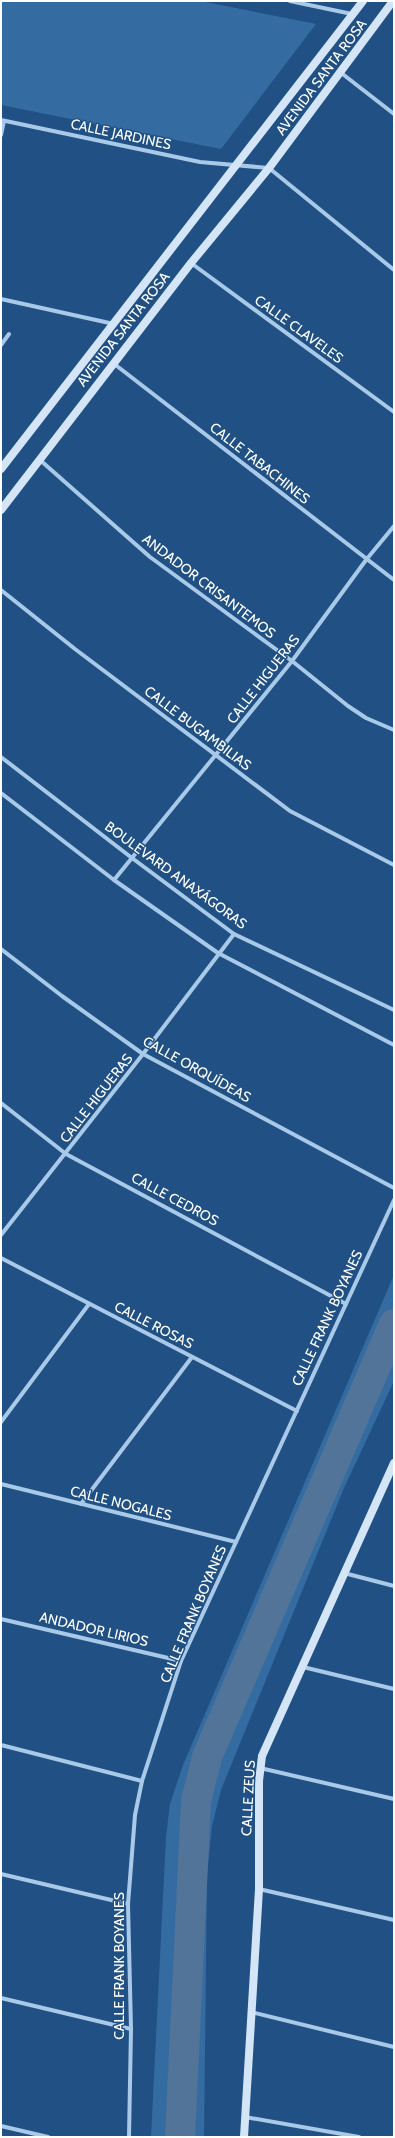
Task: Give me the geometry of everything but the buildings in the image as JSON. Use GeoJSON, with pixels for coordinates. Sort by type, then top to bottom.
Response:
{"type":"FeatureCollection","features":[{"type":"Feature","properties":{"kind":"main road","name":"AVENIDA SANTA ROSA"},"geometry":{"type":"LineString","coordinates":[[1,469],[363,1]]}},
{"type":"Feature","properties":{"kind":"main road","name":"AVENIDA SANTA ROSA"},"geometry":{"type":"LineString","coordinates":[[1,510],[112,363],[269,168],[393,1]]}},
{"type":"Feature","properties":{"kind":"main road","name":"CALLE ZEUS"},"geometry":{"type":"LineString","coordinates":[[244,2137],[258,1889],[260,1768],[270,1735],[303,1667],[344,1573],[391,1477],[394,1463]]}},
{"type":"Feature","properties":{"kind":"street"},"geometry":{"type":"LineString","coordinates":[[290,1],[353,14]]}},
{"type":"Feature","properties":{"kind":"street"},"geometry":{"type":"LineString","coordinates":[[340,71],[394,114]]}},
{"type":"Feature","properties":{"kind":"street"},"geometry":{"type":"LineString","coordinates":[[1,135],[2,121]]}},
{"type":"Feature","properties":{"kind":"street","name":"CALLE JARDINES"},"geometry":{"type":"LineString","coordinates":[[2,121],[200,162],[237,165]]}},
{"type":"Feature","properties":{"kind":"street"},"geometry":{"type":"LineString","coordinates":[[237,165],[269,168],[394,270]]}},
{"type":"Feature","properties":{"kind":"street","name":"CALLE CLAVELES"},"geometry":{"type":"LineString","coordinates":[[191,263],[394,412]]}},
{"type":"Feature","properties":{"kind":"street"},"geometry":{"type":"LineString","coordinates":[[1,299],[114,324]]}},
{"type":"Feature","properties":{"kind":"street"},"geometry":{"type":"LineString","coordinates":[[1,345],[9,334]]}},
{"type":"Feature","properties":{"kind":"street","name":"CALLE TABACHINES"},"geometry":{"type":"LineString","coordinates":[[112,363],[366,560],[394,580]]}},
{"type":"Feature","properties":{"kind":"street","name":"ANDADOR CRISANTEMOS"},"geometry":{"type":"LineString","coordinates":[[40,460],[150,557],[292,661],[348,706],[366,718],[394,730]]}},
{"type":"Feature","properties":{"kind":"street","name":"CALLE HIGUERAS"},"geometry":{"type":"LineString","coordinates":[[114,880],[217,756],[292,661],[366,560],[394,526]]}},
{"type":"Feature","properties":{"kind":"street","name":"CALLE BUGAMBILIAS"},"geometry":{"type":"LineString","coordinates":[[1,590],[75,649],[290,811],[394,865]]}},
{"type":"Feature","properties":{"kind":"street","name":"BOULEVARD ANAXÁGORAS"},"geometry":{"type":"LineString","coordinates":[[1,757],[234,934],[394,1010]]}},
{"type":"Feature","properties":{"kind":"street"},"geometry":{"type":"LineString","coordinates":[[1,793],[114,880],[218,953],[394,1045]]}},
{"type":"Feature","properties":{"kind":"street","name":"CALLE HIGUERAS"},"geometry":{"type":"LineString","coordinates":[[1,1235],[66,1154],[234,934]]}},
{"type":"Feature","properties":{"kind":"street","name":"CALLE ORQUÍDEAS"},"geometry":{"type":"LineString","coordinates":[[1,950],[143,1054],[394,1188]]}},
{"type":"Feature","properties":{"kind":"street","name":"CALLE CEDROS"},"geometry":{"type":"LineString","coordinates":[[1,1103],[66,1154],[346,1304]]}},
{"type":"Feature","properties":{"kind":"street","name":"CALLE FRANK BOYANES"},"geometry":{"type":"LineString","coordinates":[[129,2137],[131,2029],[128,1904],[135,1815],[142,1781],[181,1661],[394,1200]]}},
{"type":"Feature","properties":{"kind":"street","name":"CALLE ROSAS"},"geometry":{"type":"LineString","coordinates":[[1,1258],[297,1411]]}},
{"type":"Feature","properties":{"kind":"street"},"geometry":{"type":"LineString","coordinates":[[1,1422],[89,1304]]}},
{"type":"Feature","properties":{"kind":"street"},"geometry":{"type":"LineString","coordinates":[[81,1504],[192,1357]]}},
{"type":"Feature","properties":{"kind":"street","name":"CALLE NOGALES"},"geometry":{"type":"LineString","coordinates":[[1,1484],[236,1542]]}},
{"type":"Feature","properties":{"kind":"street"},"geometry":{"type":"LineString","coordinates":[[344,1573],[394,1586]]}},
{"type":"Feature","properties":{"kind":"street","name":"ANDADOR LIRIOS"},"geometry":{"type":"LineString","coordinates":[[1,1619],[181,1661]]}},
{"type":"Feature","properties":{"kind":"street"},"geometry":{"type":"LineString","coordinates":[[303,1667],[394,1689]]}},
{"type":"Feature","properties":{"kind":"street"},"geometry":{"type":"LineString","coordinates":[[1,1745],[142,1781]]}},
{"type":"Feature","properties":{"kind":"street"},"geometry":{"type":"LineString","coordinates":[[260,1768],[394,1799]]}},
{"type":"Feature","properties":{"kind":"street"},"geometry":{"type":"LineString","coordinates":[[1,1874],[128,1904]]}},
{"type":"Feature","properties":{"kind":"street"},"geometry":{"type":"LineString","coordinates":[[258,1889],[394,1920]]}},
{"type":"Feature","properties":{"kind":"street"},"geometry":{"type":"LineString","coordinates":[[1,1998],[131,2029]]}},
{"type":"Feature","properties":{"kind":"street"},"geometry":{"type":"LineString","coordinates":[[250,2012],[394,2047]]}},
{"type":"Feature","properties":{"kind":"street"},"geometry":{"type":"LineString","coordinates":[[245,2117],[359,2137]]}},
{"type":"Feature","properties":{"kind":"street"},"geometry":{"type":"LineString","coordinates":[[1,2126],[48,2137]]}},
{"type":"Feature","properties":{"kind":"shaded area"},"geometry":{"type":"Polygon","coordinates":[[[1,1],[200,1],[316,24],[221,149],[1,105],[1,1]]]}},
{"type":"Feature","properties":{"kind":"shaded area"},"geometry":{"type":"Polygon","coordinates":[[[394,1275],[394,1381],[344,1488],[221,1790],[212,1826],[207,1875],[204,2137],[151,2137],[166,1837],[170,1804],[183,1765],[394,1275]]]}},
{"type":"Feature","properties":{"kind":"waterway"},"geometry":{"type":"LineString","coordinates":[[180,2137],[196,1801],[207,1757],[394,1324]]}}]}
